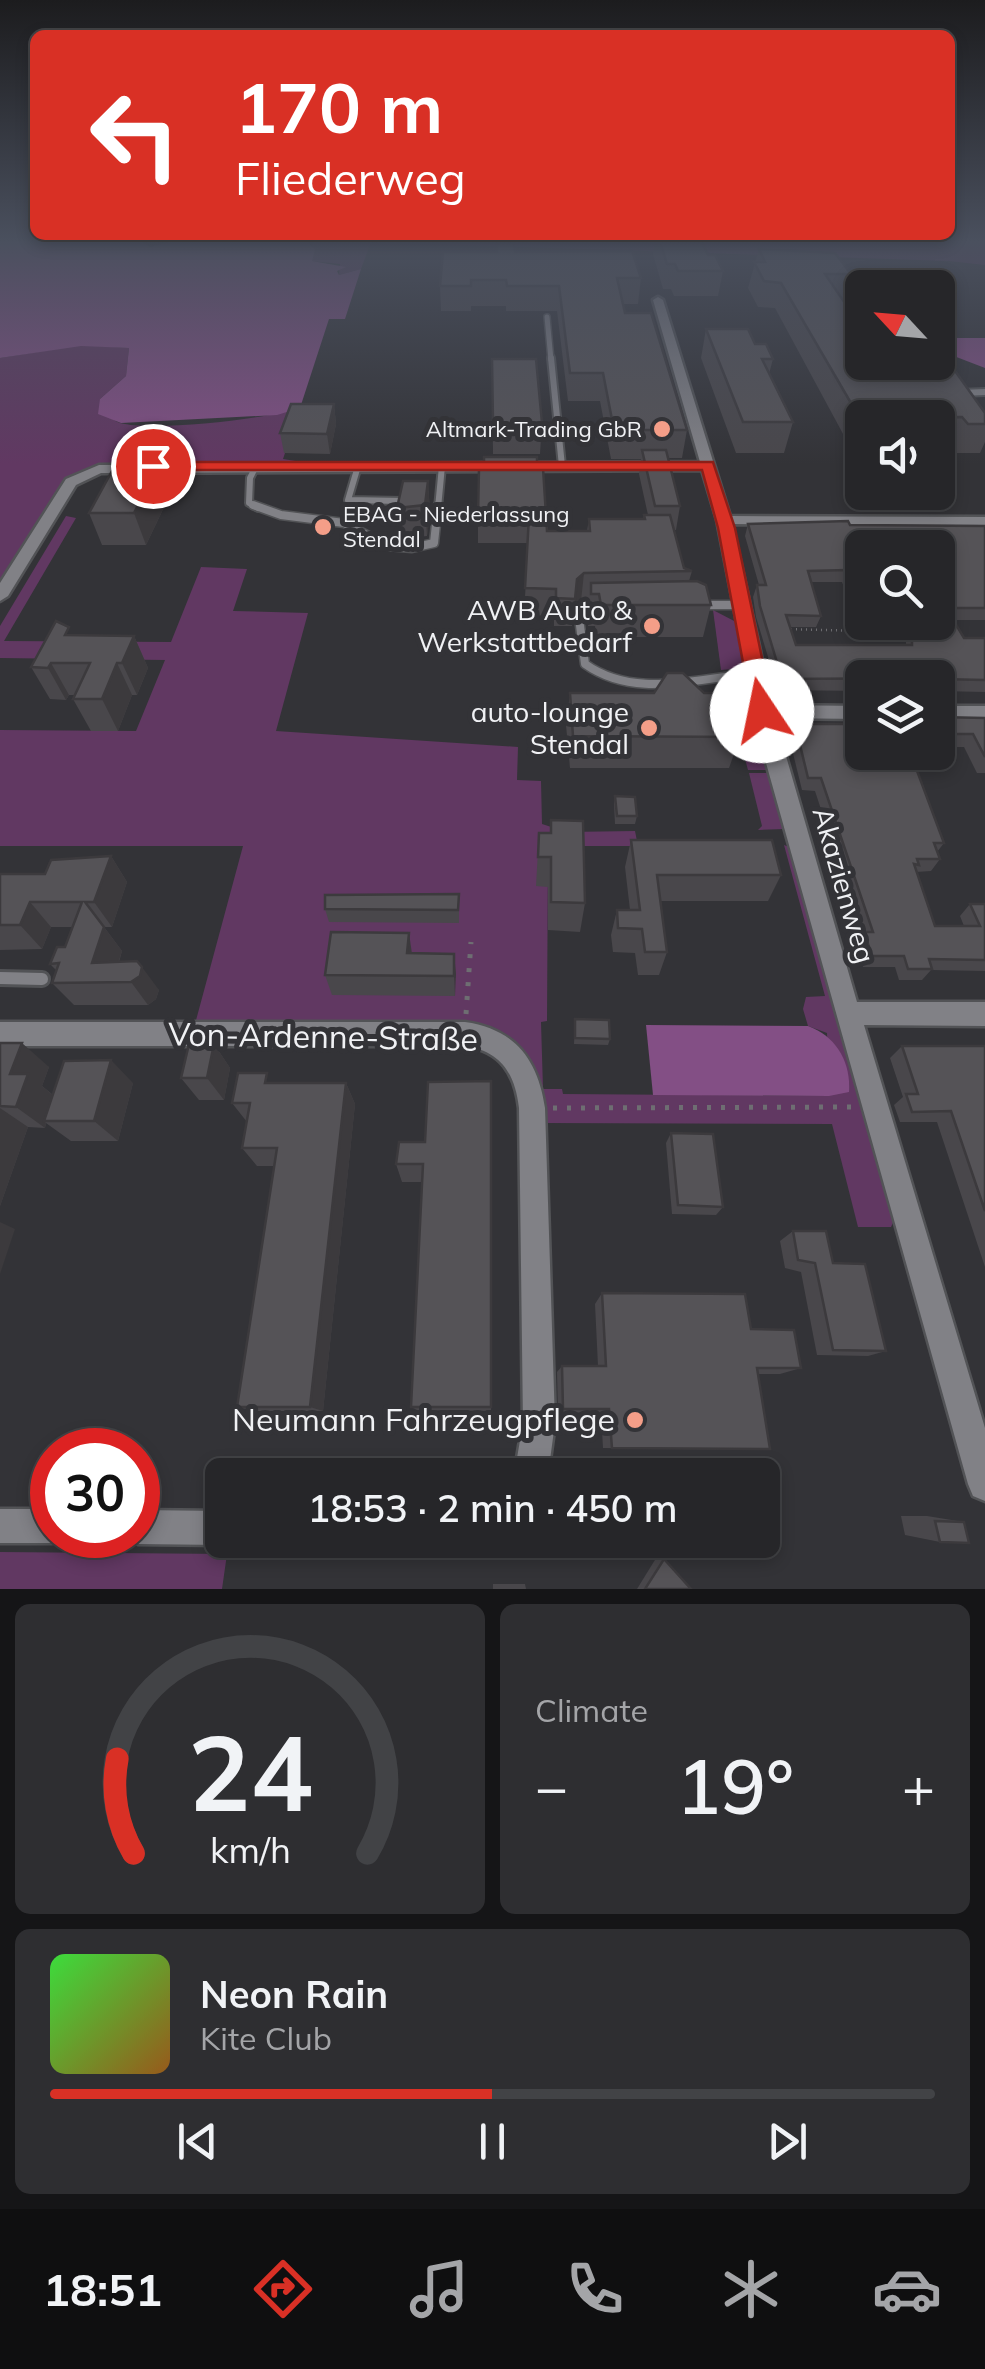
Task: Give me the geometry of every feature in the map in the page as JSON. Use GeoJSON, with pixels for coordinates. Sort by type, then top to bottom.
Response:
{"type":"FeatureCollection","features":[{"type":"Feature","properties":{"kind":"street","name":"Akazienweg"},"geometry":{"type":"LineString","coordinates":[[663,316],[724,520],[762,711],[985,1484]]}},
{"type":"Feature","properties":{"kind":"street"},"geometry":{"type":"LineString","coordinates":[[0,596],[72,482],[84,474],[118,466],[708,466]]}},
{"type":"Feature","properties":{"kind":"street"},"geometry":{"type":"LineString","coordinates":[[724,520],[985,521]]}},
{"type":"Feature","properties":{"kind":"street"},"geometry":{"type":"LineString","coordinates":[[762,711],[845,712]]}},
{"type":"Feature","properties":{"kind":"street"},"geometry":{"type":"LineString","coordinates":[[955,713],[985,713]]}},
{"type":"Feature","properties":{"kind":"street"},"geometry":{"type":"LineString","coordinates":[[850,1013],[985,1014]]}},
{"type":"Feature","properties":{"kind":"street","name":"Von-Ardenne-Straße"},"geometry":{"type":"LineString","coordinates":[[0,1034],[465,1034],[493,1039],[507,1048],[530,1083],[532,1108],[539,1423],[533,1458]]}},
{"type":"Feature","properties":{"kind":"street"},"geometry":{"type":"LineString","coordinates":[[0,1526],[30,1526]]}},
{"type":"Feature","properties":{"kind":"street"},"geometry":{"type":"LineString","coordinates":[[160,1527],[205,1528]]}},
{"type":"Feature","properties":{"kind":"lane"},"geometry":{"type":"LineString","coordinates":[[547,317],[562,466]]}},
{"type":"Feature","properties":{"kind":"lane"},"geometry":{"type":"LineString","coordinates":[[952,399],[959,393],[985,392]]}},
{"type":"Feature","properties":{"kind":"lane"},"geometry":{"type":"LineString","coordinates":[[256,466],[250,478],[249,502],[267,514],[342,523],[354,526],[372,541],[423,548],[434,544],[442,466]]}},
{"type":"Feature","properties":{"kind":"lane"},"geometry":{"type":"LineString","coordinates":[[358,466],[348,500],[403,501]]}},
{"type":"Feature","properties":{"kind":"lane"},"geometry":{"type":"LineString","coordinates":[[610,605],[582,608],[579,618],[584,664],[598,677],[621,683],[678,683],[722,673],[755,674]]}},
{"type":"Feature","properties":{"kind":"lane"},"geometry":{"type":"LineString","coordinates":[[686,605],[744,616]]}},
{"type":"Feature","properties":{"kind":"lane"},"geometry":{"type":"LineString","coordinates":[[0,978],[42,979]]}},
{"type":"Feature","properties":{"kind":"path"},"geometry":{"type":"LineString","coordinates":[[744,616],[845,629]]}},
{"type":"Feature","properties":{"kind":"path"},"geometry":{"type":"LineString","coordinates":[[465,1034],[471,942]]}},
{"type":"Feature","properties":{"kind":"path"},"geometry":{"type":"LineString","coordinates":[[532,1108],[878,1108]]}},
{"type":"Feature","properties":{"kind":"shaded area"},"geometry":{"type":"Polygon","coordinates":[[[0,316],[346,316],[329,319],[300,408],[277,415],[121,423],[98,414],[100,399],[126,376],[129,348],[81,346],[0,358],[0,316]]]}},
{"type":"Feature","properties":{"kind":"shaded area"},"geometry":{"type":"Polygon","coordinates":[[[955,338],[985,338],[985,368],[955,356],[955,338]]]}},
{"type":"Feature","properties":{"kind":"shaded area"},"geometry":{"type":"Polygon","coordinates":[[[81,345],[129,348],[126,376],[100,399],[116,421],[183,425],[300,408],[283,459],[308,463],[111,463],[72,475],[63,483],[0,582],[0,358],[81,345]]]}},
{"type":"Feature","properties":{"kind":"shaded area"},"geometry":{"type":"Polygon","coordinates":[[[66,516],[76,518],[4,641],[171,642],[201,567],[247,569],[233,611],[308,613],[276,731],[518,747],[517,780],[541,781],[542,824],[567,832],[635,831],[638,846],[548,846],[547,1021],[541,1022],[543,1089],[562,1089],[563,1094],[829,1096],[827,1033],[808,1026],[803,1009],[806,997],[825,996],[784,845],[794,849],[897,1214],[891,1227],[858,1227],[832,1124],[541,1123],[533,1065],[518,1043],[490,1026],[195,1024],[243,846],[0,846],[0,730],[136,731],[165,660],[0,658],[0,626],[66,516]]]}},
{"type":"Feature","properties":{"kind":"shaded area"},"geometry":{"type":"Polygon","coordinates":[[[713,610],[738,623],[745,668],[721,670],[713,610]]]}},
{"type":"Feature","properties":{"kind":"shaded area"},"geometry":{"type":"Polygon","coordinates":[[[724,681],[748,681],[770,770],[748,770],[724,681]]]}},
{"type":"Feature","properties":{"kind":"shaded area"},"geometry":{"type":"Polygon","coordinates":[[[749,773],[771,773],[787,826],[784,829],[758,830],[762,826],[749,773]]]}},
{"type":"Feature","properties":{"kind":"shaded area"},"geometry":{"type":"Polygon","coordinates":[[[646,1025],[808,1026],[826,1036],[840,1052],[849,1092],[829,1096],[653,1095],[646,1025]]]}},
{"type":"Feature","properties":{"kind":"shaded area"},"geometry":{"type":"Polygon","coordinates":[[[0,1552],[30,1552],[30,1558],[160,1558],[160,1553],[226,1558],[222,1589],[0,1589],[0,1552]]]}},
{"type":"Feature","properties":{"kind":"building"},"geometry":{"type":"Polygon","coordinates":[[[563,316],[652,316],[687,430],[614,430],[603,373],[570,373],[563,316]]]}},
{"type":"Feature","properties":{"kind":"building"},"geometry":{"type":"Polygon","coordinates":[[[800,316],[845,316],[845,380],[955,380],[955,371],[985,413],[985,424],[968,424],[962,417],[955,417],[955,400],[849,400],[800,316]]]}},
{"type":"Feature","properties":{"kind":"building"},"geometry":{"type":"Polygon","coordinates":[[[706,329],[748,329],[755,344],[766,344],[773,359],[762,359],[793,422],[743,422],[706,329]]]}},
{"type":"Feature","properties":{"kind":"building"},"geometry":{"type":"Polygon","coordinates":[[[492,359],[536,359],[542,423],[493,423],[492,359]]]}},
{"type":"Feature","properties":{"kind":"building"},"geometry":{"type":"Polygon","coordinates":[[[291,404],[334,404],[327,434],[280,433],[291,404]]]}},
{"type":"Feature","properties":{"kind":"building"},"geometry":{"type":"Polygon","coordinates":[[[642,450],[666,450],[680,506],[655,506],[642,450]]]}},
{"type":"Feature","properties":{"kind":"building"},"geometry":{"type":"Polygon","coordinates":[[[484,457],[537,457],[537,468],[543,468],[547,531],[590,531],[589,519],[670,515],[684,568],[692,571],[584,573],[577,579],[575,599],[556,598],[556,589],[525,588],[529,516],[478,516],[479,468],[484,468],[484,457]]]}},
{"type":"Feature","properties":{"kind":"building"},"geometry":{"type":"Polygon","coordinates":[[[112,471],[155,471],[134,513],[89,513],[112,471]]]}},
{"type":"Feature","properties":{"kind":"building"},"geometry":{"type":"Polygon","coordinates":[[[403,481],[428,481],[425,505],[397,508],[403,481]]]}},
{"type":"Feature","properties":{"kind":"building"},"geometry":{"type":"Polygon","coordinates":[[[848,521],[850,525],[985,526],[985,608],[955,608],[955,530],[845,530],[845,570],[808,571],[821,616],[786,615],[796,645],[912,645],[912,640],[955,640],[955,623],[964,638],[985,638],[985,680],[955,679],[955,660],[845,660],[845,679],[782,679],[760,606],[757,585],[766,585],[748,524],[848,521]]]}},
{"type":"Feature","properties":{"kind":"building"},"geometry":{"type":"Polygon","coordinates":[[[697,581],[706,585],[711,605],[601,605],[599,594],[591,594],[591,583],[697,581]]]}},
{"type":"Feature","properties":{"kind":"building"},"geometry":{"type":"Polygon","coordinates":[[[56,621],[69,627],[65,635],[134,636],[102,699],[73,699],[90,663],[31,667],[56,621]]]}},
{"type":"Feature","properties":{"kind":"building"},"geometry":{"type":"Polygon","coordinates":[[[667,673],[683,673],[704,693],[729,693],[740,737],[573,736],[570,693],[654,693],[667,673]]]}},
{"type":"Feature","properties":{"kind":"building"},"geometry":{"type":"Polygon","coordinates":[[[955,717],[985,718],[985,757],[973,734],[955,734],[955,717]]]}},
{"type":"Feature","properties":{"kind":"building"},"geometry":{"type":"Polygon","coordinates":[[[795,724],[845,724],[845,770],[917,770],[944,843],[934,843],[940,859],[917,859],[919,865],[914,864],[935,926],[980,926],[970,904],[985,904],[985,960],[929,959],[932,969],[908,969],[904,956],[872,956],[864,932],[873,932],[821,778],[808,778],[795,724]]]}},
{"type":"Feature","properties":{"kind":"building"},"geometry":{"type":"Polygon","coordinates":[[[615,796],[635,797],[637,816],[617,816],[615,796]]]}},
{"type":"Feature","properties":{"kind":"building"},"geometry":{"type":"Polygon","coordinates":[[[551,820],[583,821],[585,903],[551,902],[551,857],[538,857],[539,833],[551,833],[551,820]]]}},
{"type":"Feature","properties":{"kind":"building"},"geometry":{"type":"Polygon","coordinates":[[[631,840],[772,840],[781,875],[657,875],[667,952],[645,952],[642,929],[618,928],[617,910],[640,910],[631,840]]]}},
{"type":"Feature","properties":{"kind":"building"},"geometry":{"type":"Polygon","coordinates":[[[111,856],[94,902],[85,902],[104,927],[92,963],[137,961],[142,967],[140,976],[131,982],[52,983],[59,963],[50,964],[57,947],[65,947],[82,902],[30,902],[20,925],[0,925],[0,874],[45,874],[51,860],[111,856]]]}},
{"type":"Feature","properties":{"kind":"building"},"geometry":{"type":"Polygon","coordinates":[[[459,894],[458,910],[325,909],[325,895],[459,894]]]}},
{"type":"Feature","properties":{"kind":"building"},"geometry":{"type":"Polygon","coordinates":[[[331,932],[409,933],[407,953],[454,954],[454,976],[325,975],[331,932]]]}},
{"type":"Feature","properties":{"kind":"building"},"geometry":{"type":"Polygon","coordinates":[[[575,1019],[609,1020],[610,1039],[575,1038],[575,1019]]]}},
{"type":"Feature","properties":{"kind":"building"},"geometry":{"type":"Polygon","coordinates":[[[0,1043],[22,1043],[10,1074],[28,1074],[16,1107],[0,1106],[0,1043]]]}},
{"type":"Feature","properties":{"kind":"building"},"geometry":{"type":"Polygon","coordinates":[[[189,1044],[214,1044],[207,1078],[181,1078],[189,1044]]]}},
{"type":"Feature","properties":{"kind":"building"},"geometry":{"type":"Polygon","coordinates":[[[902,1046],[985,1046],[985,1211],[951,1111],[912,1112],[906,1094],[918,1094],[902,1046]]]}},
{"type":"Feature","properties":{"kind":"building"},"geometry":{"type":"Polygon","coordinates":[[[111,1060],[94,1121],[44,1121],[64,1061],[111,1060]]]}},
{"type":"Feature","properties":{"kind":"building"},"geometry":{"type":"Polygon","coordinates":[[[238,1073],[267,1073],[265,1083],[346,1083],[310,1407],[237,1407],[277,1148],[242,1148],[250,1103],[232,1103],[238,1073]]]}},
{"type":"Feature","properties":{"kind":"building"},"geometry":{"type":"Polygon","coordinates":[[[491,1081],[491,1407],[411,1407],[423,1164],[396,1164],[399,1142],[425,1142],[428,1082],[491,1081]]]}},
{"type":"Feature","properties":{"kind":"building"},"geometry":{"type":"Polygon","coordinates":[[[671,1133],[713,1134],[723,1207],[678,1205],[671,1133]]]}},
{"type":"Feature","properties":{"kind":"building"},"geometry":{"type":"Polygon","coordinates":[[[793,1231],[826,1231],[833,1263],[865,1264],[886,1351],[833,1350],[815,1263],[798,1260],[793,1231]]]}},
{"type":"Feature","properties":{"kind":"building"},"geometry":{"type":"Polygon","coordinates":[[[602,1293],[745,1294],[751,1329],[794,1330],[801,1368],[757,1368],[770,1449],[612,1448],[609,1409],[563,1409],[562,1366],[606,1366],[602,1293]]]}},
{"type":"Feature","properties":{"kind":"building"},"geometry":{"type":"Polygon","coordinates":[[[935,1521],[964,1522],[969,1543],[940,1542],[935,1521]]]}},
{"type":"Feature","properties":{"kind":"building"},"geometry":{"type":"Polygon","coordinates":[[[664,1559],[691,1589],[645,1589],[664,1559]]]}},
{"type":"Feature","properties":{"kind":"place","name":"Altmark-Trading GbR"},"geometry":{"type":"Point","coordinates":[662,429]}},
{"type":"Feature","properties":{"kind":"place","name":"EBAG - Niederlassung Stendal"},"geometry":{"type":"Point","coordinates":[323,527]}},
{"type":"Feature","properties":{"kind":"place","name":"AWB Auto & Werkstattbedarf"},"geometry":{"type":"Point","coordinates":[652,626]}},
{"type":"Feature","properties":{"kind":"place","name":"auto-lounge Stendal"},"geometry":{"type":"Point","coordinates":[649,728]}},
{"type":"Feature","properties":{"kind":"place","name":"Neumann Fahrzeugpflege"},"geometry":{"type":"Point","coordinates":[635,1420]}},
{"type":"Feature","properties":{"kind":"route"},"geometry":{"type":"LineString","coordinates":[[153,466],[708,466],[726,528],[762,711]]}}]}
